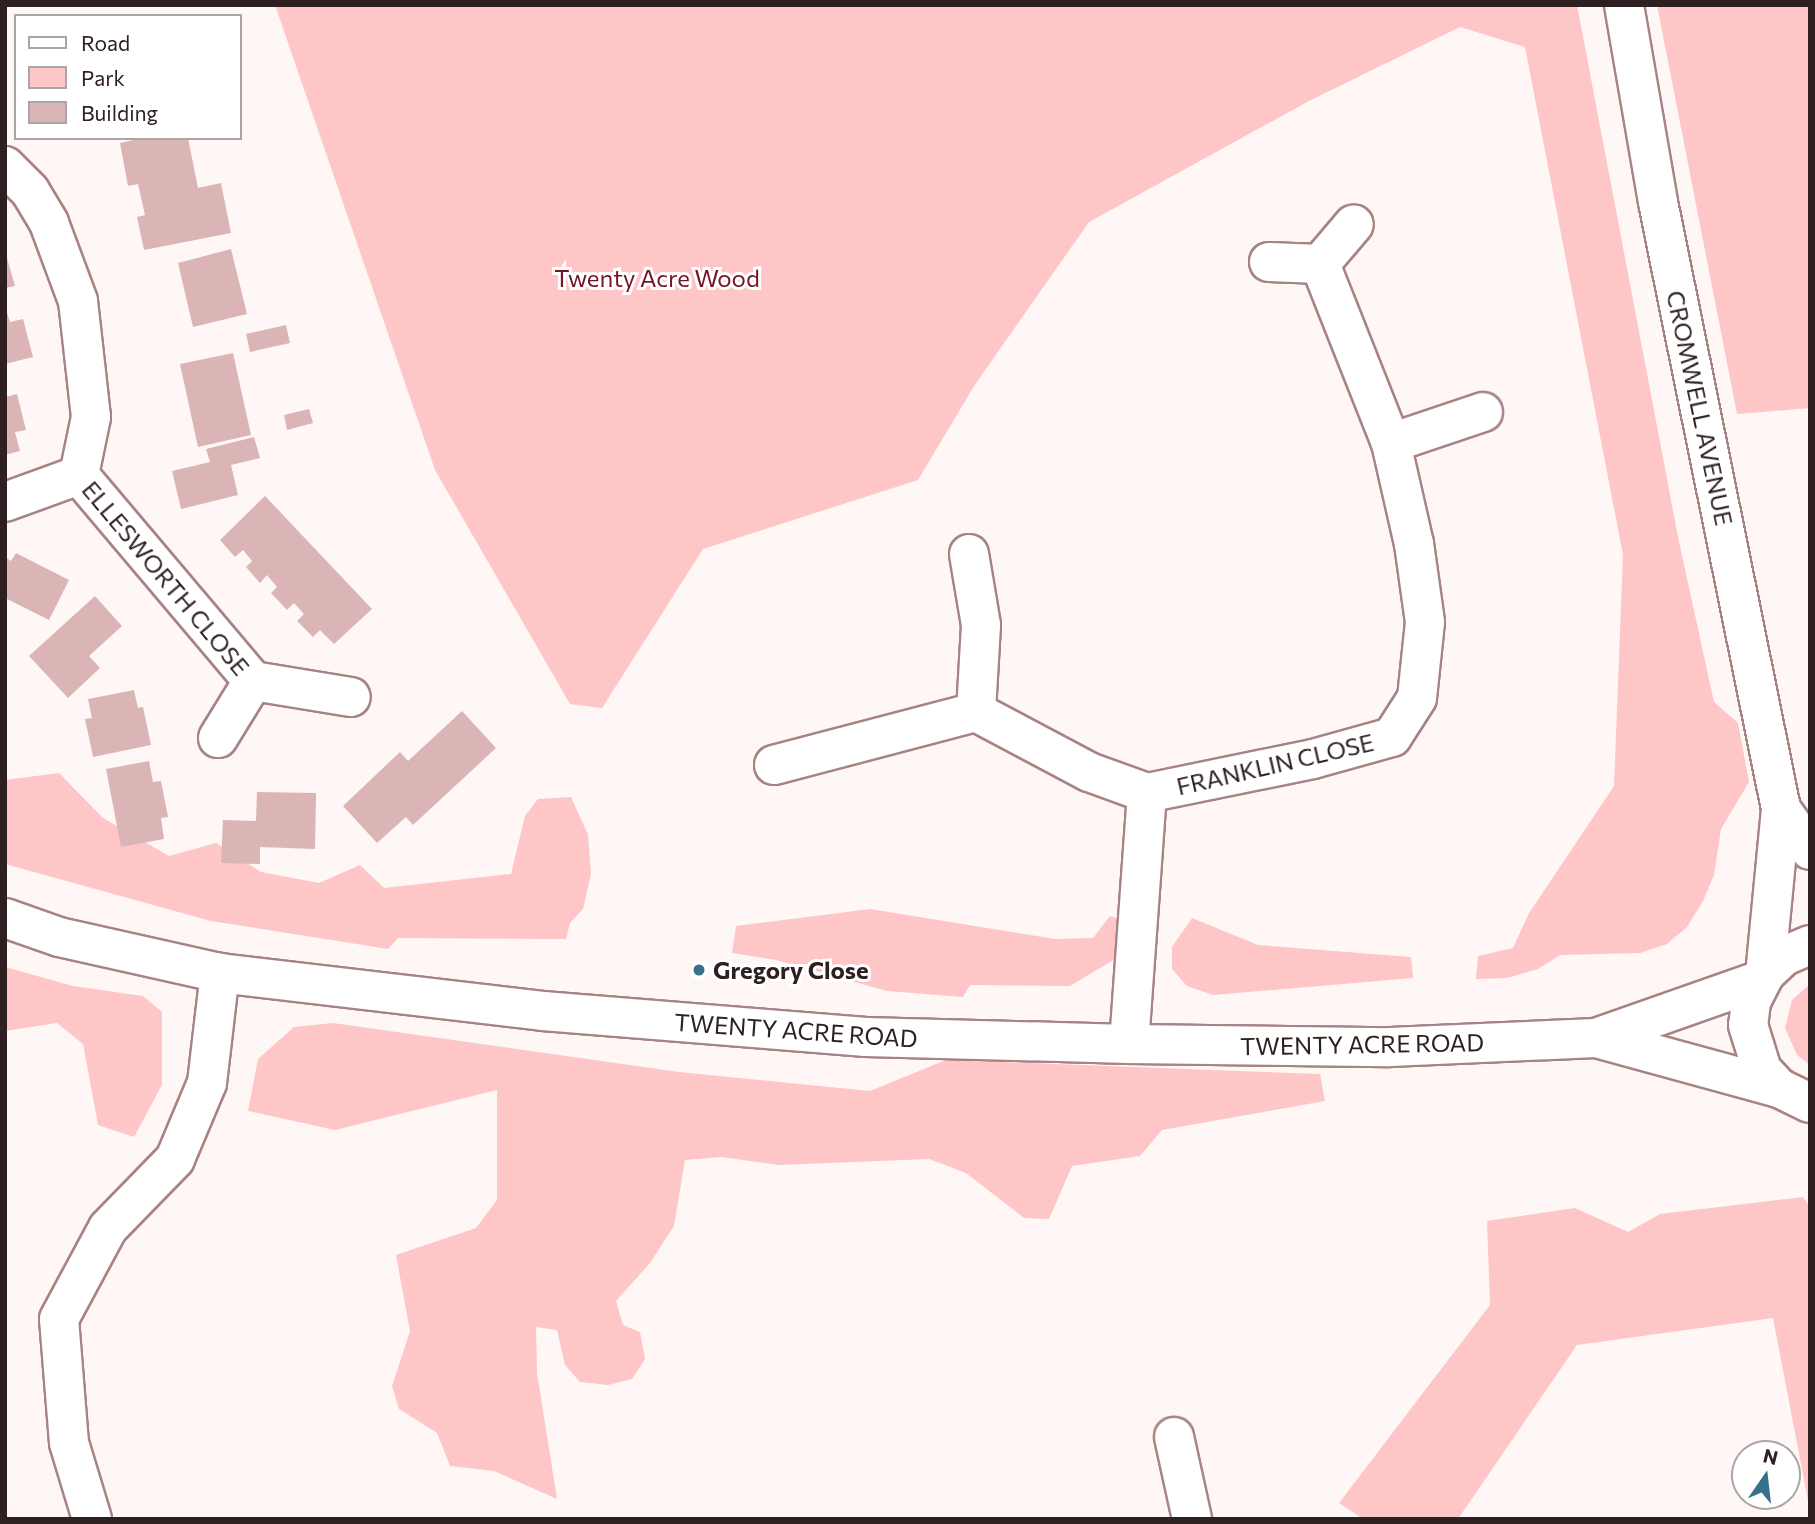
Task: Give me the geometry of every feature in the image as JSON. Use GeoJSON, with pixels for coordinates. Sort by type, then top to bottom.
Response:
{"type":"FeatureCollection","features":[{"type":"Feature","properties":{"kind":"street","name":"CROMWELL AVENUE"},"geometry":{"type":"LineString","coordinates":[[1624,5],[1658,202],[1781,809],[1763,977],[1751,1002],[1750,1037],[1762,1070],[1792,1095]]}},
{"type":"Feature","properties":{"kind":"street","name":"ELLESWORTH CLOSE"},"geometry":{"type":"LineString","coordinates":[[5,166],[30,191],[50,223],[78,301],[91,417],[79,475]]}},
{"type":"Feature","properties":{"kind":"street"},"geometry":{"type":"LineString","coordinates":[[1269,262],[1320,264],[1354,224]]}},
{"type":"Feature","properties":{"kind":"street","name":"FRANKLIN CLOSE"},"geometry":{"type":"LineString","coordinates":[[976,712],[1089,772],[1147,793],[1313,759],[1392,737],[1417,698],[1425,622],[1414,544],[1391,443],[1320,264]]}},
{"type":"Feature","properties":{"kind":"street"},"geometry":{"type":"LineString","coordinates":[[1391,443],[1483,412]]}},
{"type":"Feature","properties":{"kind":"street","name":"ELLESWORTH CLOSE"},"geometry":{"type":"LineString","coordinates":[[5,502],[79,475]]}},
{"type":"Feature","properties":{"kind":"street","name":"ELLESWORTH CLOSE"},"geometry":{"type":"LineString","coordinates":[[79,475],[253,681],[351,698]]}},
{"type":"Feature","properties":{"kind":"street"},"geometry":{"type":"LineString","coordinates":[[774,765],[976,712],[981,625],[969,554]]}},
{"type":"Feature","properties":{"kind":"street","name":"ELLESWORTH CLOSE"},"geometry":{"type":"LineString","coordinates":[[218,738],[253,681]]}},
{"type":"Feature","properties":{"kind":"street","name":"FRANKLIN CLOSE"},"geometry":{"type":"LineString","coordinates":[[1129,1044],[1147,793]]}},
{"type":"Feature","properties":{"kind":"street","name":"CROMWELL AVENUE"},"geometry":{"type":"LineString","coordinates":[[1781,809],[1810,850]]}},
{"type":"Feature","properties":{"kind":"street","name":"TWENTY ACRE ROAD"},"geometry":{"type":"LineString","coordinates":[[5,918],[59,937],[220,973],[543,1011],[827,1034],[1129,1044],[1390,1047],[1595,1038],[1763,977],[1784,956],[1810,945]]}},
{"type":"Feature","properties":{"kind":"street"},"geometry":{"type":"LineString","coordinates":[[92,1519],[69,1443],[59,1319],[108,1228],[175,1159],[207,1083],[220,973]]}},
{"type":"Feature","properties":{"kind":"street","name":"TWENTY ACRE ROAD"},"geometry":{"type":"LineString","coordinates":[[1595,1038],[1792,1095]]}},
{"type":"Feature","properties":{"kind":"street"},"geometry":{"type":"LineString","coordinates":[[1792,1095],[1810,1132]]}},
{"type":"Feature","properties":{"kind":"street"},"geometry":{"type":"LineString","coordinates":[[1174,1437],[1192,1519]]}},
{"type":"Feature","properties":{"kind":"green space","name":"Twenty Acre Wood"},"geometry":{"type":"Polygon","coordinates":[[[275,5],[1577,5],[1679,542],[1714,702],[1738,723],[1749,782],[1721,829],[1714,875],[1703,901],[1687,927],[1667,944],[1640,953],[1560,955],[1538,969],[1507,978],[1476,979],[1478,956],[1513,948],[1529,913],[1614,786],[1623,555],[1525,47],[1460,27],[1309,101],[1089,222],[974,386],[918,480],[703,549],[602,708],[570,704],[435,470],[275,5]]]}},
{"type":"Feature","properties":{"kind":"green space"},"geometry":{"type":"Polygon","coordinates":[[[1657,5],[1810,5],[1810,408],[1737,414],[1657,5]]]}},
{"type":"Feature","properties":{"kind":"green space"},"geometry":{"type":"Polygon","coordinates":[[[59,773],[103,818],[169,856],[216,843],[261,872],[319,883],[360,865],[384,888],[511,874],[525,816],[538,799],[571,797],[588,835],[591,874],[583,909],[570,923],[566,939],[398,938],[388,949],[211,921],[5,864],[5,780],[59,773]]]}},
{"type":"Feature","properties":{"kind":"green space"},"geometry":{"type":"Polygon","coordinates":[[[870,909],[1055,939],[1093,938],[1110,916],[1131,923],[1125,953],[1070,986],[970,985],[963,997],[887,991],[776,960],[732,953],[736,926],[870,909]]]}},
{"type":"Feature","properties":{"kind":"green space"},"geometry":{"type":"Polygon","coordinates":[[[1192,918],[1258,945],[1411,957],[1413,978],[1213,995],[1187,986],[1172,969],[1172,947],[1192,918]]]}},
{"type":"Feature","properties":{"kind":"green space"},"geometry":{"type":"Polygon","coordinates":[[[5,967],[73,986],[143,996],[162,1012],[162,1085],[134,1137],[98,1125],[83,1044],[57,1023],[5,1031],[5,967]]]}},
{"type":"Feature","properties":{"kind":"green space"},"geometry":{"type":"Polygon","coordinates":[[[1810,984],[1810,1065],[1797,1055],[1785,1028],[1792,1000],[1810,984]]]}},
{"type":"Feature","properties":{"kind":"green space"},"geometry":{"type":"Polygon","coordinates":[[[333,1023],[679,1072],[870,1091],[946,1060],[1320,1074],[1325,1101],[1162,1130],[1140,1156],[1072,1166],[1049,1219],[1024,1218],[966,1173],[929,1159],[779,1165],[722,1157],[685,1160],[674,1226],[650,1263],[616,1301],[623,1325],[640,1332],[645,1359],[632,1379],[608,1385],[580,1382],[565,1365],[557,1330],[536,1327],[537,1373],[557,1499],[494,1471],[450,1466],[437,1433],[399,1409],[392,1386],[410,1331],[396,1255],[476,1228],[497,1200],[497,1090],[335,1130],[248,1111],[258,1059],[294,1027],[333,1023]]]}},
{"type":"Feature","properties":{"kind":"green space"},"geometry":{"type":"Polygon","coordinates":[[[1803,1197],[1810,1207],[1810,1511],[1801,1464],[1801,1440],[1796,1440],[1773,1318],[1577,1345],[1458,1519],[1363,1519],[1339,1503],[1490,1305],[1487,1221],[1575,1208],[1628,1232],[1660,1214],[1803,1197]]]}},
{"type":"Feature","properties":{"kind":"building"},"geometry":{"type":"Polygon","coordinates":[[[133,140],[188,140],[198,188],[221,183],[231,233],[144,250],[137,217],[145,215],[138,184],[128,186],[120,143],[133,140]]]}},
{"type":"Feature","properties":{"kind":"building"},"geometry":{"type":"Polygon","coordinates":[[[231,249],[247,314],[193,327],[178,263],[231,249]]]}},
{"type":"Feature","properties":{"kind":"building"},"geometry":{"type":"Polygon","coordinates":[[[5,251],[15,286],[5,288],[5,251]]]}},
{"type":"Feature","properties":{"kind":"building"},"geometry":{"type":"Polygon","coordinates":[[[5,306],[10,322],[23,319],[33,357],[5,364],[5,306]]]}},
{"type":"Feature","properties":{"kind":"building"},"geometry":{"type":"Polygon","coordinates":[[[286,325],[290,343],[250,352],[246,334],[286,325]]]}},
{"type":"Feature","properties":{"kind":"building"},"geometry":{"type":"Polygon","coordinates":[[[233,353],[251,435],[198,447],[180,364],[233,353]]]}},
{"type":"Feature","properties":{"kind":"building"},"geometry":{"type":"Polygon","coordinates":[[[17,394],[26,430],[15,432],[20,451],[5,455],[5,397],[17,394]]]}},
{"type":"Feature","properties":{"kind":"building"},"geometry":{"type":"Polygon","coordinates":[[[309,409],[313,423],[287,430],[284,415],[309,409]]]}},
{"type":"Feature","properties":{"kind":"building"},"geometry":{"type":"Polygon","coordinates":[[[254,437],[260,458],[231,465],[238,495],[181,509],[172,471],[210,462],[206,449],[254,437]]]}},
{"type":"Feature","properties":{"kind":"building"},"geometry":{"type":"Polygon","coordinates":[[[265,496],[372,609],[334,644],[320,630],[313,637],[297,621],[304,614],[294,603],[287,610],[271,593],[277,587],[267,575],[260,583],[246,567],[252,561],[243,550],[235,557],[220,540],[265,496]]]}},
{"type":"Feature","properties":{"kind":"building"},"geometry":{"type":"Polygon","coordinates":[[[16,553],[69,580],[49,620],[5,598],[5,557],[11,561],[16,553]]]}},
{"type":"Feature","properties":{"kind":"building"},"geometry":{"type":"Polygon","coordinates":[[[95,596],[122,626],[89,656],[100,668],[68,698],[29,656],[95,596]]]}},
{"type":"Feature","properties":{"kind":"building"},"geometry":{"type":"Polygon","coordinates":[[[134,690],[138,708],[143,707],[151,745],[93,757],[85,719],[92,718],[88,699],[134,690]]]}},
{"type":"Feature","properties":{"kind":"building"},"geometry":{"type":"Polygon","coordinates":[[[462,711],[496,748],[413,825],[406,817],[377,843],[343,806],[400,752],[408,761],[462,711]]]}},
{"type":"Feature","properties":{"kind":"building"},"geometry":{"type":"Polygon","coordinates":[[[149,761],[153,782],[161,781],[168,817],[161,818],[164,839],[121,847],[106,769],[149,761]]]}},
{"type":"Feature","properties":{"kind":"building"},"geometry":{"type":"Polygon","coordinates":[[[257,792],[316,793],[315,849],[260,847],[260,864],[221,863],[223,820],[256,821],[257,792]]]}},
{"type":"Feature","properties":{"kind":"place","name":"Gregory Close"},"geometry":{"type":"Point","coordinates":[699,970]}}]}
